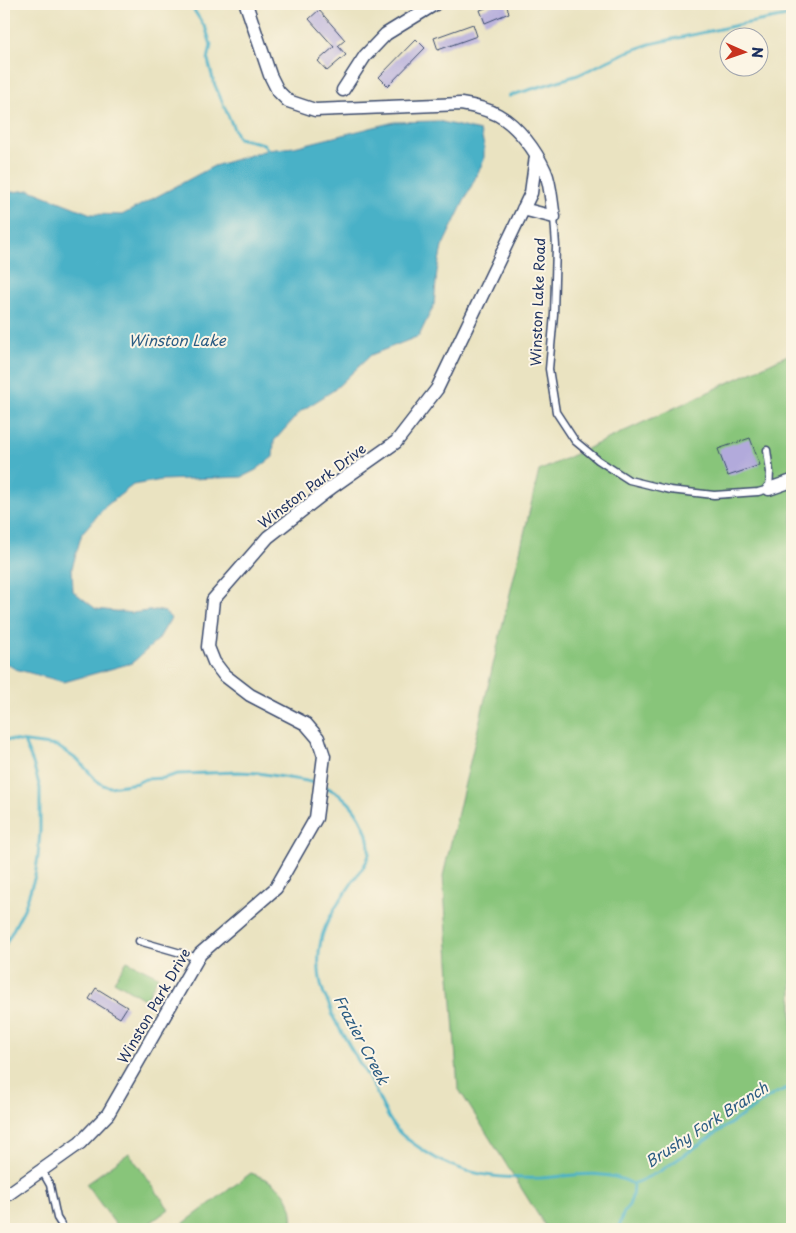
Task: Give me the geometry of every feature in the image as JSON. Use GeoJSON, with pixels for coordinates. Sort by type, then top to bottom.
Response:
{"type":"FeatureCollection","features":[{"type":"Feature","properties":{"kind":"street","name":"Winston Lake Road"},"geometry":{"type":"LineString","coordinates":[[246,4],[270,75],[278,92],[288,101],[315,110],[443,104],[476,106],[498,114],[525,140],[545,172],[554,216]]}},
{"type":"Feature","properties":{"kind":"street"},"geometry":{"type":"LineString","coordinates":[[343,90],[365,56],[386,34],[435,4]]}},
{"type":"Feature","properties":{"kind":"street","name":"Winston Park Drive"},"geometry":{"type":"LineString","coordinates":[[4,1196],[80,1143],[108,1114],[200,954],[276,888],[316,818],[324,756],[318,738],[306,724],[250,695],[224,675],[214,662],[208,647],[213,600],[268,537],[332,487],[396,442],[437,389],[531,193],[536,156]]}},
{"type":"Feature","properties":{"kind":"street"},"geometry":{"type":"LineString","coordinates":[[523,209],[554,216]]}},
{"type":"Feature","properties":{"kind":"street","name":"Winston Lake Road"},"geometry":{"type":"LineString","coordinates":[[769,489],[792,481]]}},
{"type":"Feature","properties":{"kind":"lane","name":"Winston Lake Road"},"geometry":{"type":"LineString","coordinates":[[554,216],[556,265],[549,369],[556,412],[575,441],[598,460],[629,480],[670,490],[714,495],[769,489]]}},
{"type":"Feature","properties":{"kind":"lane"},"geometry":{"type":"LineString","coordinates":[[767,450],[770,472],[769,489]]}},
{"type":"Feature","properties":{"kind":"lane"},"geometry":{"type":"LineString","coordinates":[[139,941],[198,958]]}},
{"type":"Feature","properties":{"kind":"lane"},"geometry":{"type":"LineString","coordinates":[[42,1171],[50,1185],[56,1218],[64,1229]]}},
{"type":"Feature","properties":{"kind":"green space"},"geometry":{"type":"Polygon","coordinates":[[[792,353],[792,1229],[547,1229],[458,1088],[443,876],[539,471],[792,353]]]}},
{"type":"Feature","properties":{"kind":"green space"},"geometry":{"type":"Polygon","coordinates":[[[127,961],[158,976],[146,1000],[114,981],[127,961]]]}},
{"type":"Feature","properties":{"kind":"green space"},"geometry":{"type":"Polygon","coordinates":[[[129,1153],[169,1209],[142,1229],[119,1229],[86,1184],[129,1153]]]}},
{"type":"Feature","properties":{"kind":"green space"},"geometry":{"type":"Polygon","coordinates":[[[251,1173],[269,1181],[284,1193],[291,1208],[293,1229],[176,1229],[251,1173]]]}},
{"type":"Feature","properties":{"kind":"water","name":"Winston Lake"},"geometry":{"type":"Polygon","coordinates":[[[438,121],[480,131],[484,145],[484,160],[442,247],[437,271],[434,305],[419,336],[371,355],[334,390],[301,411],[274,441],[273,457],[256,470],[242,477],[162,480],[133,485],[106,506],[82,533],[72,568],[73,591],[96,609],[132,613],[156,610],[165,612],[171,618],[158,640],[132,663],[64,682],[15,669],[4,662],[4,193],[30,190],[91,214],[122,215],[214,166],[267,150],[294,147],[394,122],[438,121]]]}},
{"type":"Feature","properties":{"kind":"building"},"geometry":{"type":"Polygon","coordinates":[[[497,4],[506,4],[509,13],[485,23],[480,10],[497,4]]]}},
{"type":"Feature","properties":{"kind":"building"},"geometry":{"type":"Polygon","coordinates":[[[319,10],[345,40],[338,46],[346,55],[327,71],[318,61],[334,47],[309,19],[319,10]]]}},
{"type":"Feature","properties":{"kind":"building"},"geometry":{"type":"Polygon","coordinates":[[[473,24],[477,36],[438,50],[434,38],[473,24]]]}},
{"type":"Feature","properties":{"kind":"building"},"geometry":{"type":"Polygon","coordinates":[[[416,39],[425,48],[388,86],[379,77],[416,39]]]}},
{"type":"Feature","properties":{"kind":"building"},"geometry":{"type":"Polygon","coordinates":[[[750,438],[760,465],[728,476],[718,449],[750,438]]]}},
{"type":"Feature","properties":{"kind":"building"},"geometry":{"type":"Polygon","coordinates":[[[96,988],[127,1007],[120,1018],[89,999],[96,988]]]}},
{"type":"Feature","properties":{"kind":"waterway","name":"Frazier Creek"},"geometry":{"type":"LineString","coordinates":[[190,4],[206,29],[211,45],[208,60],[214,83],[238,138],[264,144],[267,150]]}},
{"type":"Feature","properties":{"kind":"waterway"},"geometry":{"type":"LineString","coordinates":[[509,96],[578,75],[627,52],[650,44],[792,15]]}},
{"type":"Feature","properties":{"kind":"waterway","name":"Frazier Creek"},"geometry":{"type":"LineString","coordinates":[[4,739],[57,746],[79,761],[96,780],[110,787],[178,774],[238,772],[258,773],[317,784]]}},
{"type":"Feature","properties":{"kind":"waterway"},"geometry":{"type":"LineString","coordinates":[[4,947],[24,909],[35,876],[38,857],[40,788],[33,763],[24,742]]}},
{"type":"Feature","properties":{"kind":"waterway","name":"Frazier Creek"},"geometry":{"type":"LineString","coordinates":[[323,786],[334,791],[353,807],[366,831],[369,854],[365,865],[334,909],[326,924],[319,953],[320,981],[332,1015],[370,1080],[389,1119],[397,1130],[437,1159],[480,1174],[510,1178],[541,1178],[588,1174],[611,1176],[633,1184]]}},
{"type":"Feature","properties":{"kind":"waterway","name":"Brushy Fork Branch"},"geometry":{"type":"LineString","coordinates":[[633,1184],[659,1172],[774,1094],[792,1086]]}},
{"type":"Feature","properties":{"kind":"waterway","name":"Frazier Creek"},"geometry":{"type":"LineString","coordinates":[[618,1229],[632,1197],[633,1184]]}}]}
